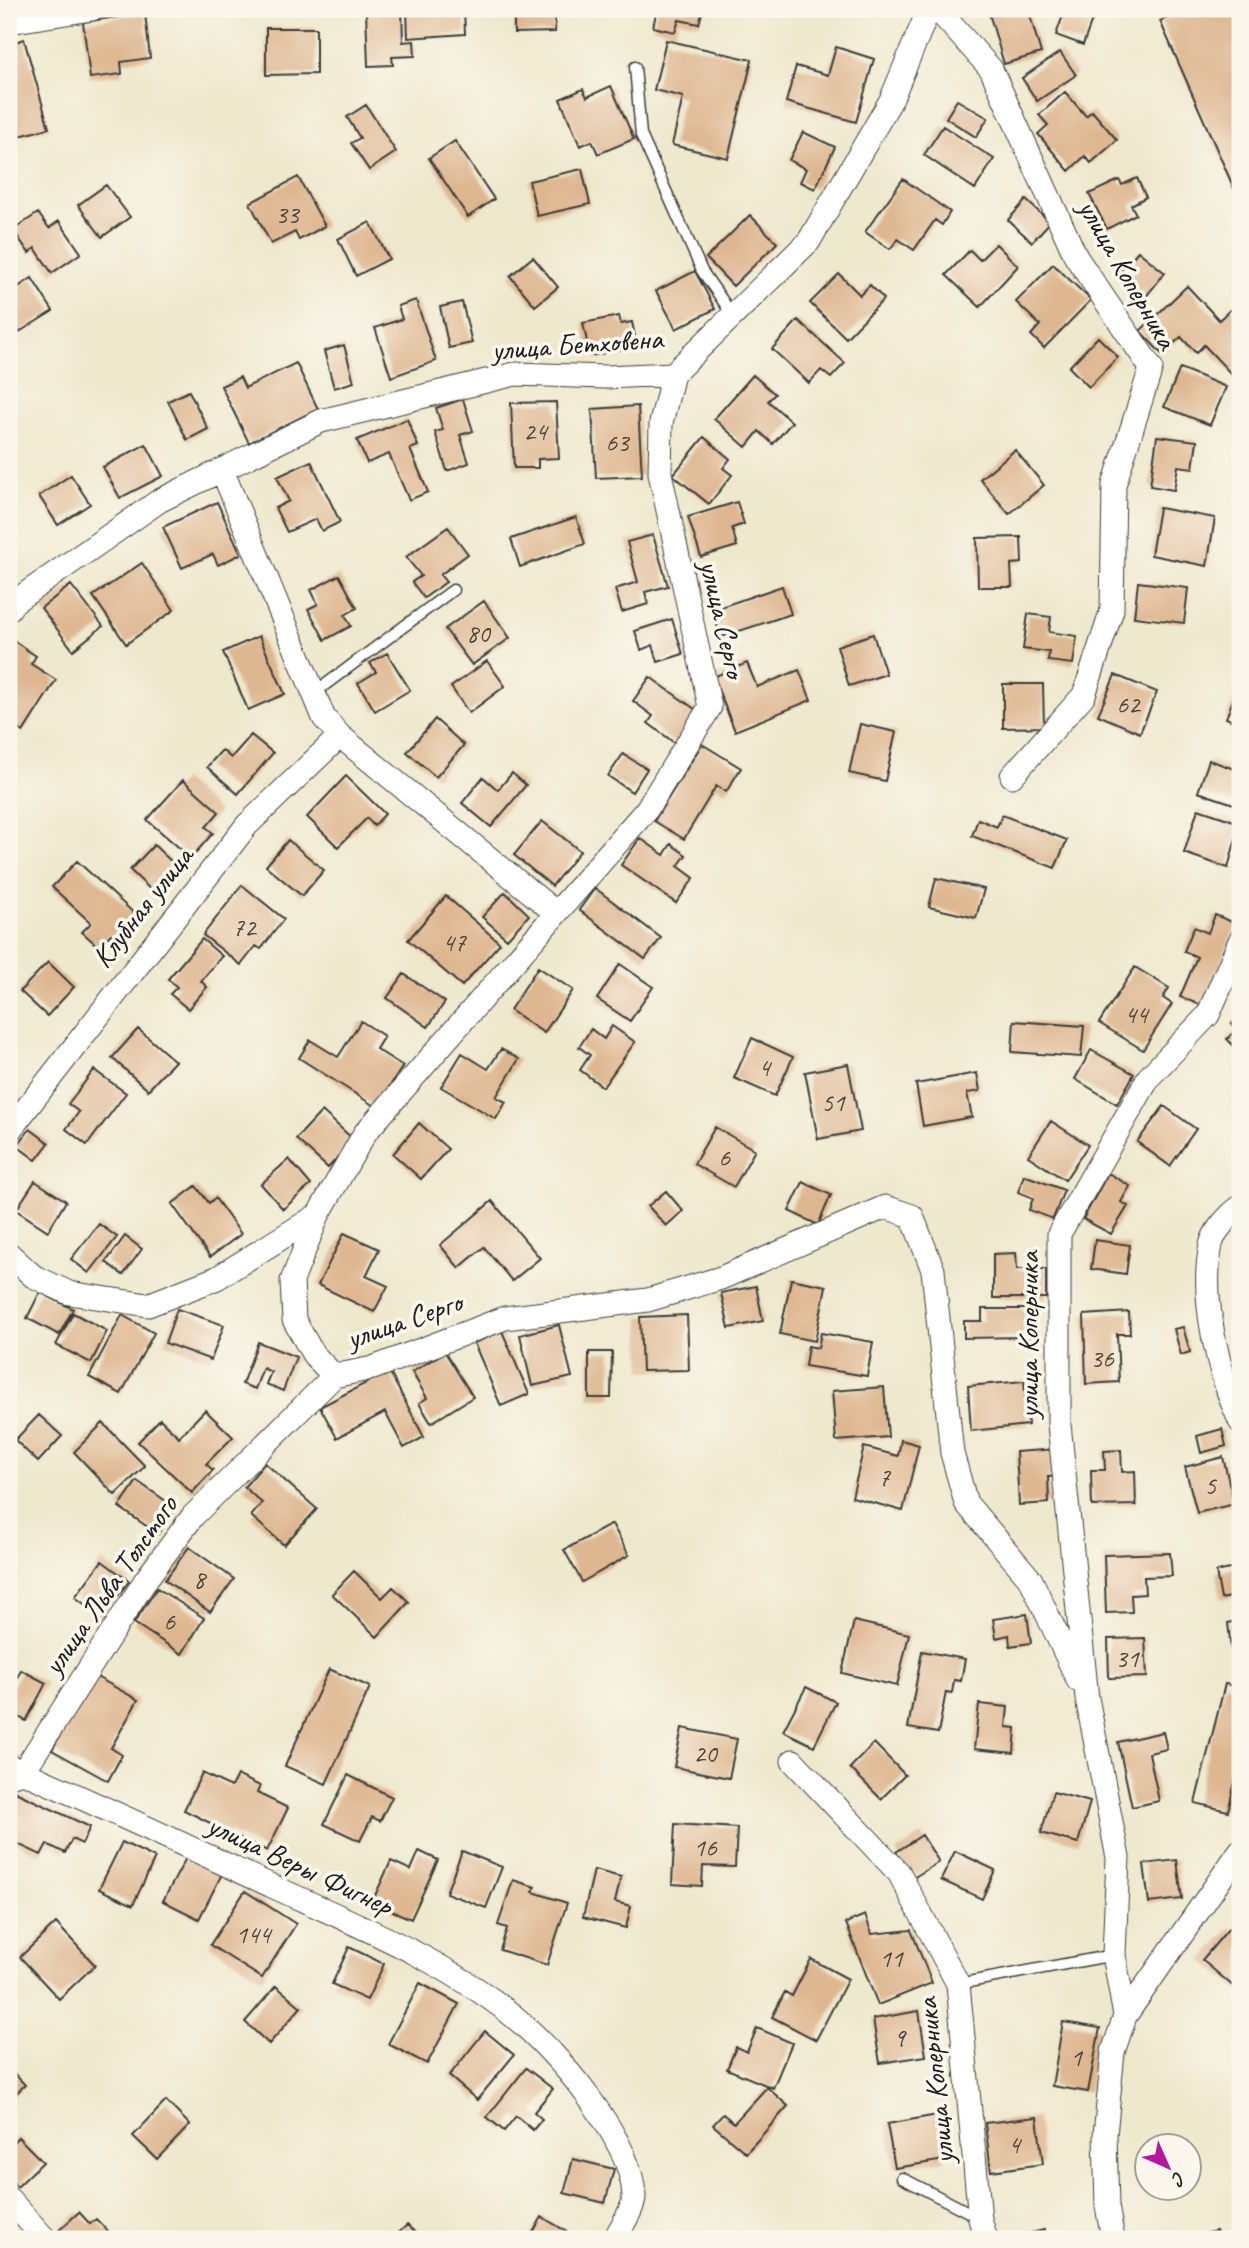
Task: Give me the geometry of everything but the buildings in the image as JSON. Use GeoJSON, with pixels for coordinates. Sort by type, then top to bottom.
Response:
{"type":"FeatureCollection","features":[{"type":"Feature","properties":{"kind":"street"},"geometry":{"type":"LineString","coordinates":[[9,22],[92,9]]}},
{"type":"Feature","properties":{"kind":"street","name":"улица Бетховена"},"geometry":{"type":"LineString","coordinates":[[9,609],[14,602],[159,501],[321,421],[515,374],[605,377],[673,374],[809,241],[891,100],[929,9]]}},
{"type":"Feature","properties":{"kind":"street","name":"улица Коперника"},"geometry":{"type":"LineString","coordinates":[[937,9],[991,69],[1076,257],[1151,368],[1114,485],[1112,610],[1084,695],[1012,776]]}},
{"type":"Feature","properties":{"kind":"street","name":"улица Серго"},"geometry":{"type":"LineString","coordinates":[[673,374],[661,423],[660,473],[710,707],[647,809],[365,1133],[318,1215],[292,1282],[294,1320],[313,1354],[334,1376],[373,1368],[505,1318],[648,1300],[721,1278],[885,1207],[912,1216]]}},
{"type":"Feature","properties":{"kind":"street"},"geometry":{"type":"LineString","coordinates":[[222,470],[324,718],[340,736],[556,913]]}},
{"type":"Feature","properties":{"kind":"street","name":"Клубная улица"},"geometry":{"type":"LineString","coordinates":[[9,1131],[247,825],[340,736]]}},
{"type":"Feature","properties":{"kind":"street","name":"улица Коперника"},"geometry":{"type":"LineString","coordinates":[[1125,2016],[1114,1955],[1118,1858],[1087,1698],[1059,1424],[1059,1234],[1149,1077],[1208,1015],[1240,941]]}},
{"type":"Feature","properties":{"kind":"street"},"geometry":{"type":"LineString","coordinates":[[1240,1207],[1230,1215],[1211,1242],[1207,1296],[1227,1394],[1240,1421]]}},
{"type":"Feature","properties":{"kind":"street"},"geometry":{"type":"LineString","coordinates":[[9,1254],[33,1276],[69,1293],[148,1305],[217,1278],[318,1215]]}},
{"type":"Feature","properties":{"kind":"street","name":"улица Коперника"},"geometry":{"type":"LineString","coordinates":[[912,1216],[933,1270],[952,1453],[966,1503],[1031,1580],[1087,1698]]}},
{"type":"Feature","properties":{"kind":"street","name":"улица Льва Толстого"},"geometry":{"type":"LineString","coordinates":[[14,1771],[193,1516],[334,1376]]}},
{"type":"Feature","properties":{"kind":"street","name":"улица Коперника"},"geometry":{"type":"LineString","coordinates":[[793,1761],[899,1873],[958,1984],[983,2229]]}},
{"type":"Feature","properties":{"kind":"street","name":"улица Веры Фигнер"},"geometry":{"type":"LineString","coordinates":[[14,1771],[370,1931],[474,1988],[512,2015],[548,2049],[587,2094],[629,2171],[635,2199],[615,2239]]}},
{"type":"Feature","properties":{"kind":"street"},"geometry":{"type":"LineString","coordinates":[[1113,2239],[1107,2206],[1105,2135],[1113,2052],[1125,2016],[1240,1851]]}},
{"type":"Feature","properties":{"kind":"street"},"geometry":{"type":"LineString","coordinates":[[9,2199],[45,2239]]}},
{"type":"Feature","properties":{"kind":"lane"},"geometry":{"type":"LineString","coordinates":[[635,67],[641,135],[702,271],[734,317]]}},
{"type":"Feature","properties":{"kind":"lane"},"geometry":{"type":"LineString","coordinates":[[314,693],[453,590]]}},
{"type":"Feature","properties":{"kind":"lane"},"geometry":{"type":"LineString","coordinates":[[958,1984],[1114,1955]]}},
{"type":"Feature","properties":{"kind":"lane"},"geometry":{"type":"LineString","coordinates":[[902,2178],[983,2229]]}}]}
